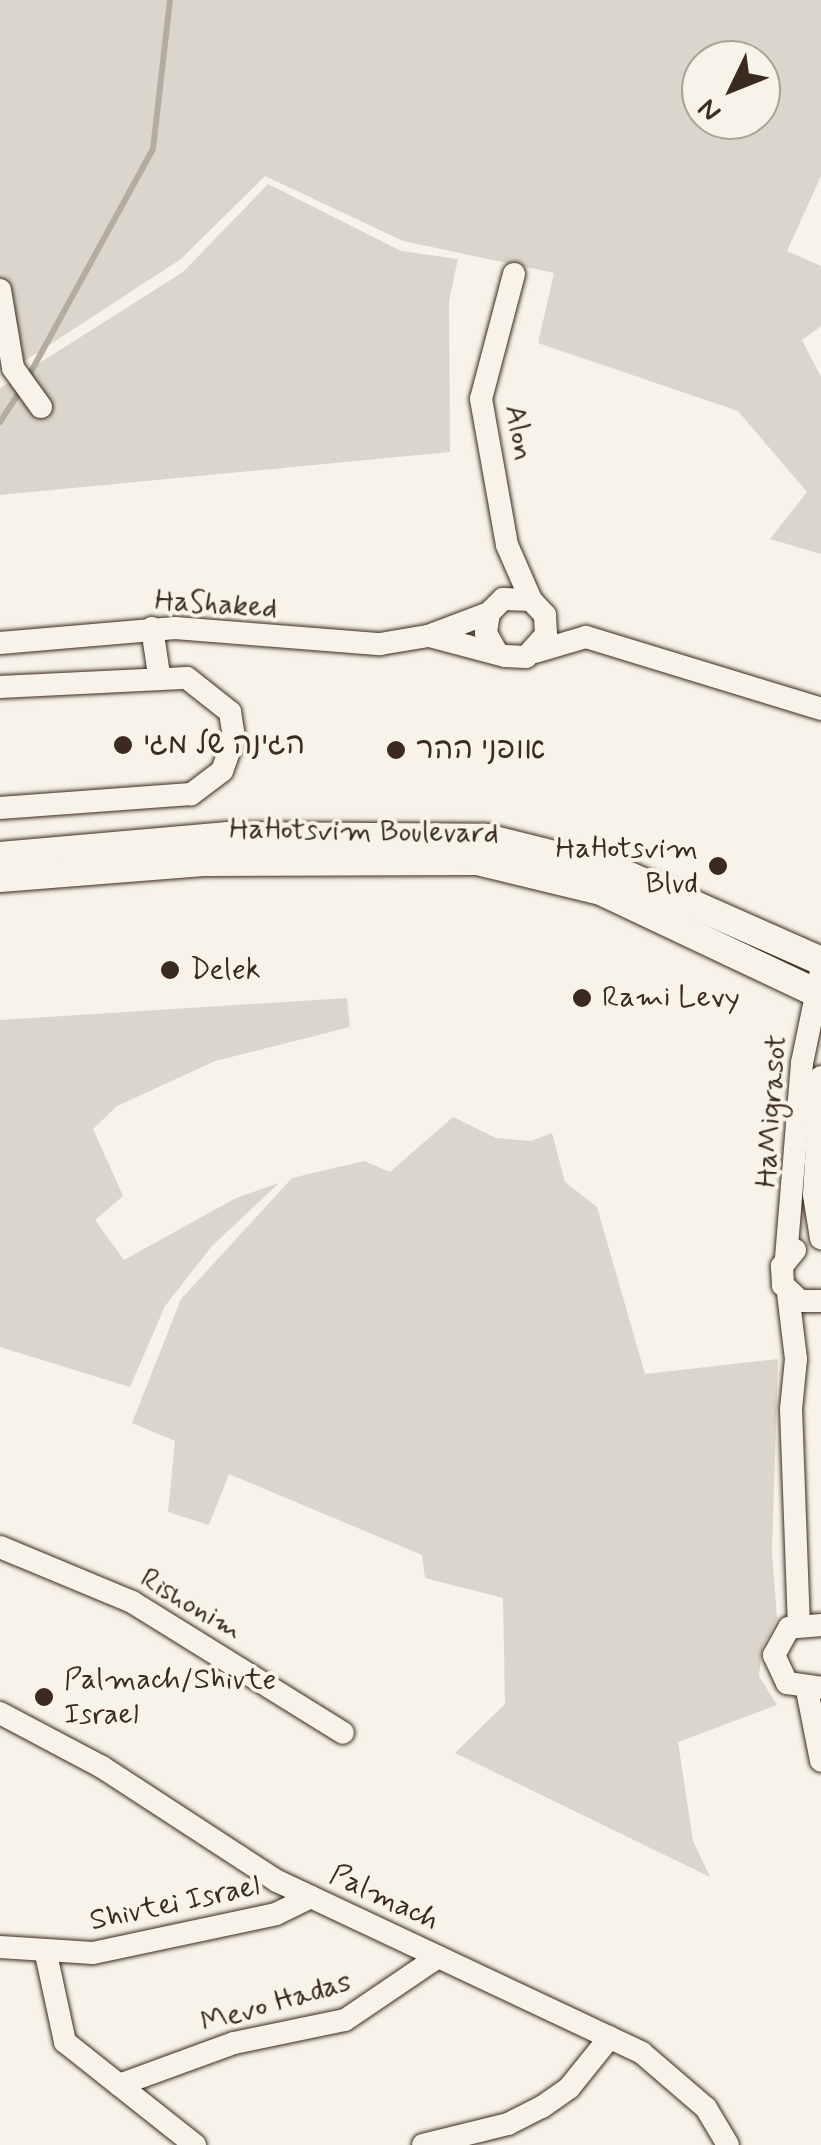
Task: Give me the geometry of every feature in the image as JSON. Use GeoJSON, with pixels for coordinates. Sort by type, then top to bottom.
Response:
{"type":"FeatureCollection","features":[{"type":"Feature","properties":{"kind":"main road","name":"HaHotsvim Boulevard"},"geometry":{"type":"LineString","coordinates":[[0,856],[228,836],[486,838],[618,872],[766,942],[821,960]]}},
{"type":"Feature","properties":{"kind":"main road","name":"HaHotsvim Boulevard"},"geometry":{"type":"LineString","coordinates":[[0,878],[203,862],[477,861],[601,891],[818,986]]}},
{"type":"Feature","properties":{"kind":"street","name":"Alon"},"geometry":{"type":"LineString","coordinates":[[514,274],[481,399],[507,545],[535,604]]}},
{"type":"Feature","properties":{"kind":"street"},"geometry":{"type":"LineString","coordinates":[[0,290],[12,368],[41,407]]}},
{"type":"Feature","properties":{"kind":"street","name":"Alon"},"geometry":{"type":"LineString","coordinates":[[492,609],[507,545]]}},
{"type":"Feature","properties":{"kind":"street"},"geometry":{"type":"LineString","coordinates":[[586,638],[515,658],[496,650],[486,632],[492,609],[512,597],[535,604],[586,638],[821,709]]}},
{"type":"Feature","properties":{"kind":"street"},"geometry":{"type":"LineString","coordinates":[[535,604],[547,624],[535,652]]}},
{"type":"Feature","properties":{"kind":"street","name":"HaShaked"},"geometry":{"type":"LineString","coordinates":[[428,636],[492,609]]}},
{"type":"Feature","properties":{"kind":"street"},"geometry":{"type":"LineString","coordinates":[[152,628],[159,675]]}},
{"type":"Feature","properties":{"kind":"street","name":"HaShaked"},"geometry":{"type":"LineString","coordinates":[[0,642],[152,628],[344,644],[428,636],[496,650]]}},
{"type":"Feature","properties":{"kind":"street"},"geometry":{"type":"LineString","coordinates":[[0,687],[159,675],[187,678],[230,712],[234,738],[222,771],[191,794],[0,808]]}},
{"type":"Feature","properties":{"kind":"street","name":"HaMigrasot"},"geometry":{"type":"LineString","coordinates":[[788,1293],[781,1276],[818,986]]}},
{"type":"Feature","properties":{"kind":"street","name":"HaMigrasot"},"geometry":{"type":"LineString","coordinates":[[821,1077],[814,1195],[821,1238]]}},
{"type":"Feature","properties":{"kind":"street"},"geometry":{"type":"LineString","coordinates":[[786,1258],[801,1246],[821,1248]]}},
{"type":"Feature","properties":{"kind":"street"},"geometry":{"type":"LineString","coordinates":[[796,1359],[820,1301],[788,1293],[796,1359],[791,1409],[810,1624],[781,1636],[774,1660],[783,1680],[814,1689],[821,1761]]}},
{"type":"Feature","properties":{"kind":"street","name":"Rishonim"},"geometry":{"type":"LineString","coordinates":[[0,1547],[132,1602],[343,1732]]}},
{"type":"Feature","properties":{"kind":"street","name":"Palmach"},"geometry":{"type":"LineString","coordinates":[[0,1713],[74,1750],[311,1898],[610,2037],[678,2077],[728,2145]]}},
{"type":"Feature","properties":{"kind":"street","name":"Shivtei Israel"},"geometry":{"type":"LineString","coordinates":[[0,1947],[46,1954],[93,1953],[276,1914],[311,1898]]}},
{"type":"Feature","properties":{"kind":"street"},"geometry":{"type":"LineString","coordinates":[[46,1954],[65,2042],[195,2145]]}},
{"type":"Feature","properties":{"kind":"street","name":"Mevo Hadas"},"geometry":{"type":"LineString","coordinates":[[119,2085],[234,2043],[345,2020],[438,1957]]}},
{"type":"Feature","properties":{"kind":"street"},"geometry":{"type":"LineString","coordinates":[[423,2145],[508,2124],[542,2107],[569,2088],[610,2037]]}},
{"type":"Feature","properties":{"kind":"shaded area"},"geometry":{"type":"Polygon","coordinates":[[[0,0],[821,0],[821,176],[787,251],[821,266],[821,326],[802,340],[821,377],[821,554],[770,539],[807,492],[738,411],[538,343],[554,273],[403,241],[265,176],[181,259],[14,368],[0,284],[0,0]]]}},
{"type":"Feature","properties":{"kind":"shaded area"},"geometry":{"type":"Polygon","coordinates":[[[268,184],[401,251],[458,259],[449,301],[450,452],[0,495],[0,388],[183,272],[268,184]]]}},
{"type":"Feature","properties":{"kind":"shaded area"},"geometry":{"type":"Polygon","coordinates":[[[347,998],[350,1027],[215,1061],[117,1106],[93,1129],[123,1196],[95,1220],[124,1260],[236,1198],[279,1183],[212,1246],[165,1306],[130,1387],[0,1347],[0,1020],[347,998]]]}},
{"type":"Feature","properties":{"kind":"shaded area"},"geometry":{"type":"Polygon","coordinates":[[[453,1117],[496,1138],[531,1141],[552,1133],[565,1182],[597,1207],[645,1374],[778,1359],[772,1552],[777,1619],[762,1647],[759,1676],[777,1705],[678,1742],[693,1841],[710,1877],[455,1753],[505,1704],[503,1598],[425,1578],[422,1555],[229,1474],[209,1525],[168,1512],[175,1441],[132,1423],[181,1299],[292,1178],[364,1161],[390,1172],[453,1117]]]}},
{"type":"Feature","properties":{"kind":"waterway"},"geometry":{"type":"LineString","coordinates":[[27,379],[153,149],[170,0]]}},
{"type":"Feature","properties":{"kind":"waterway"},"geometry":{"type":"LineString","coordinates":[[0,422],[21,390]]}},
{"type":"Feature","properties":{"kind":"place","name":"הגינה של מגי"},"geometry":{"type":"Point","coordinates":[123,745]}},
{"type":"Feature","properties":{"kind":"place","name":"אופני ההר"},"geometry":{"type":"Point","coordinates":[396,750]}},
{"type":"Feature","properties":{"kind":"place","name":"HaHotsvim Blvd"},"geometry":{"type":"Point","coordinates":[718,866]}},
{"type":"Feature","properties":{"kind":"place","name":"Delek"},"geometry":{"type":"Point","coordinates":[170,970]}},
{"type":"Feature","properties":{"kind":"place","name":"Rami Levy"},"geometry":{"type":"Point","coordinates":[582,998]}},
{"type":"Feature","properties":{"kind":"place","name":"Palmach/Shivte Israel"},"geometry":{"type":"Point","coordinates":[44,1697]}}]}
